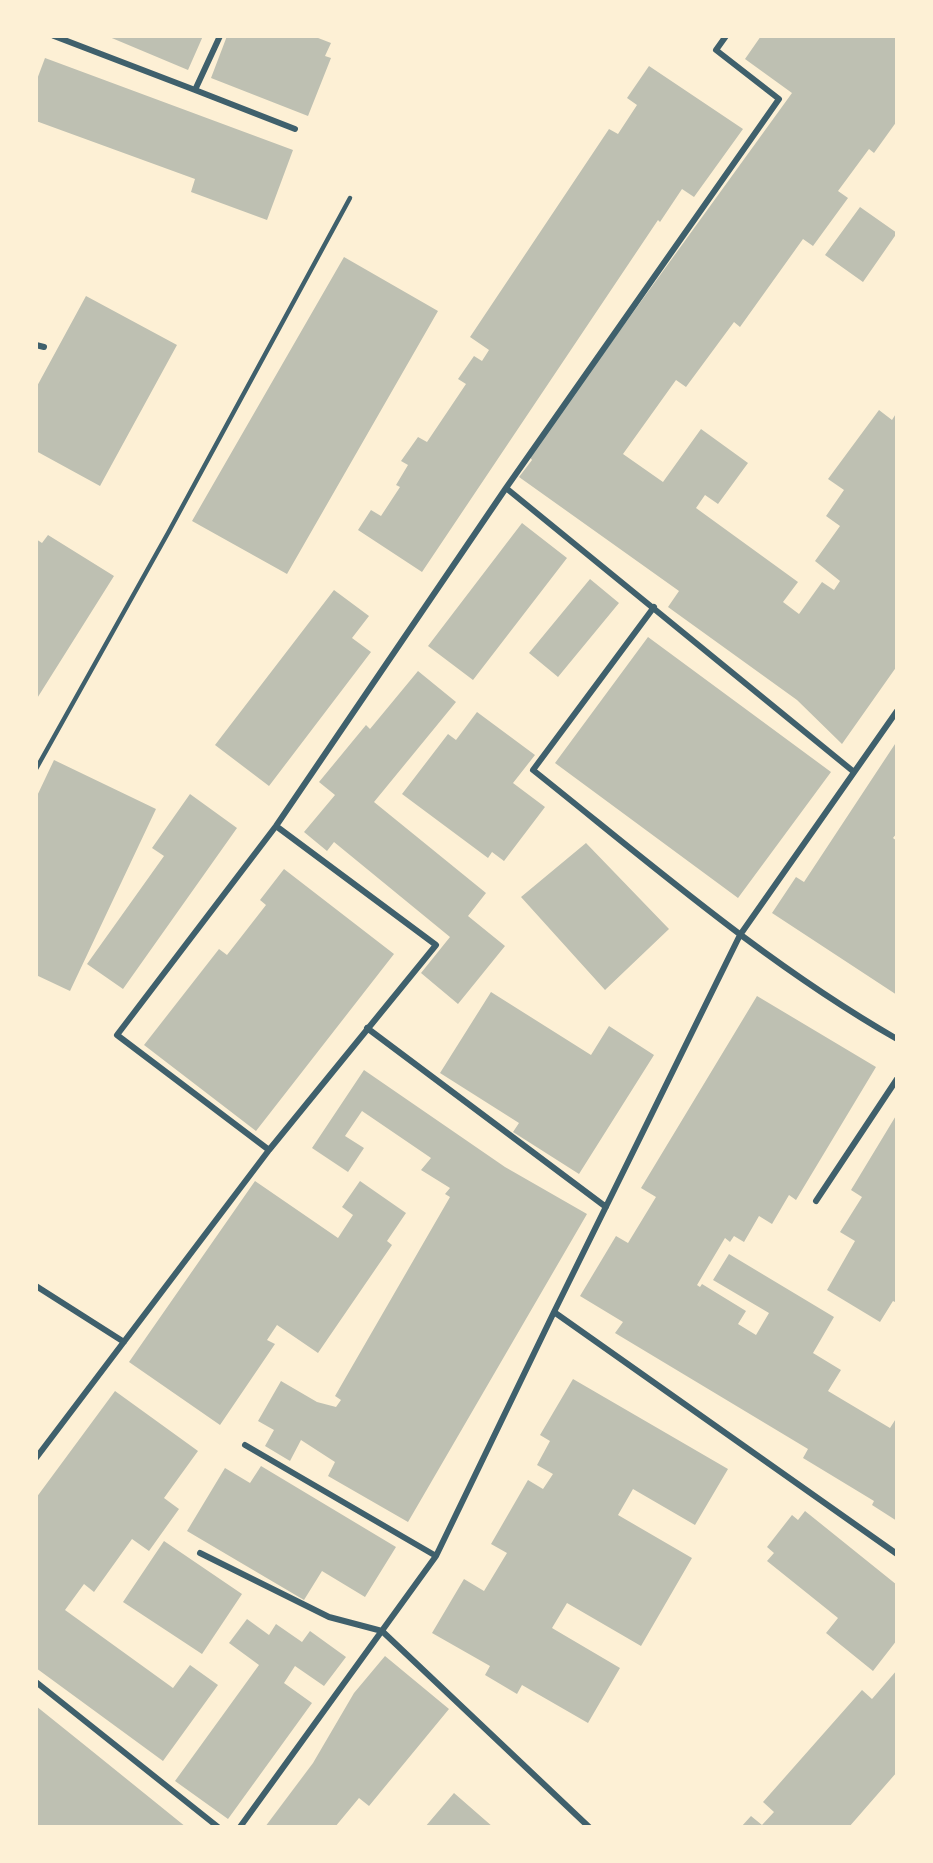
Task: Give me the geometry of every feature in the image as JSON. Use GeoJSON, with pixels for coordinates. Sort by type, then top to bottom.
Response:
{"type":"FeatureCollection","features":[{"type":"Feature","properties":{"kind":"street"},"geometry":{"type":"LineString","coordinates":[[54,36],[295,129]]}},
{"type":"Feature","properties":{"kind":"street"},"geometry":{"type":"LineString","coordinates":[[195,90],[220,36]]}},
{"type":"Feature","properties":{"kind":"street"},"geometry":{"type":"LineString","coordinates":[[269,1150],[117,1035],[276,826],[506,488],[779,99],[716,50],[726,36]]}},
{"type":"Feature","properties":{"kind":"street"},"geometry":{"type":"LineString","coordinates":[[36,345],[44,347]]}},
{"type":"Feature","properties":{"kind":"street"},"geometry":{"type":"LineString","coordinates":[[506,488],[854,772]]}},
{"type":"Feature","properties":{"kind":"street"},"geometry":{"type":"LineString","coordinates":[[654,607],[533,770],[740,935],[864,1020],[897,1039]]}},
{"type":"Feature","properties":{"kind":"street"},"geometry":{"type":"LineString","coordinates":[[240,1827],[436,1556],[740,935],[897,711]]}},
{"type":"Feature","properties":{"kind":"street"},"geometry":{"type":"LineString","coordinates":[[36,1458],[269,1150],[436,945],[276,826]]}},
{"type":"Feature","properties":{"kind":"street"},"geometry":{"type":"LineString","coordinates":[[367,1028],[606,1207]]}},
{"type":"Feature","properties":{"kind":"street"},"geometry":{"type":"LineString","coordinates":[[816,1201],[897,1079]]}},
{"type":"Feature","properties":{"kind":"street"},"geometry":{"type":"LineString","coordinates":[[36,1286],[124,1342]]}},
{"type":"Feature","properties":{"kind":"street"},"geometry":{"type":"LineString","coordinates":[[554,1312],[897,1554]]}},
{"type":"Feature","properties":{"kind":"street"},"geometry":{"type":"LineString","coordinates":[[245,1445],[436,1556]]}},
{"type":"Feature","properties":{"kind":"street"},"geometry":{"type":"LineString","coordinates":[[200,1553],[329,1617],[382,1631],[589,1827]]}},
{"type":"Feature","properties":{"kind":"street"},"geometry":{"type":"LineString","coordinates":[[36,1682],[218,1827]]}},
{"type":"Feature","properties":{"kind":"lane"},"geometry":{"type":"LineString","coordinates":[[36,769],[168,533],[350,198]]}},
{"type":"Feature","properties":{"kind":"building"},"geometry":{"type":"Polygon","coordinates":[[[107,36],[203,36],[188,70],[107,36]]]}},
{"type":"Feature","properties":{"kind":"building"},"geometry":{"type":"Polygon","coordinates":[[[227,36],[313,36],[331,43],[325,56],[331,58],[308,116],[211,78],[227,36]]]}},
{"type":"Feature","properties":{"kind":"building"},"geometry":{"type":"Polygon","coordinates":[[[761,36],[897,36],[897,121],[874,153],[869,149],[838,191],[848,198],[813,246],[803,239],[740,327],[734,322],[686,387],[676,380],[623,454],[663,482],[701,429],[748,463],[718,504],[705,495],[696,508],[798,582],[783,602],[799,614],[822,582],[834,590],[840,581],[815,561],[840,526],[826,516],[844,490],[828,479],[879,410],[892,420],[897,412],[897,666],[842,744],[797,700],[668,607],[679,591],[519,477],[532,460],[529,456],[792,93],[745,59],[761,36]]]}},
{"type":"Feature","properties":{"kind":"building"},"geometry":{"type":"Polygon","coordinates":[[[45,58],[293,150],[267,220],[191,192],[195,179],[36,121],[36,82],[45,58]]]}},
{"type":"Feature","properties":{"kind":"building"},"geometry":{"type":"Polygon","coordinates":[[[649,66],[743,129],[694,197],[682,189],[660,222],[658,220],[422,572],[358,530],[371,510],[381,516],[400,487],[396,485],[408,465],[401,461],[418,437],[427,442],[466,384],[458,379],[474,356],[482,361],[489,350],[470,337],[609,129],[618,134],[637,105],[627,98],[649,66]]]}},
{"type":"Feature","properties":{"kind":"building"},"geometry":{"type":"Polygon","coordinates":[[[860,207],[897,233],[863,282],[825,255],[860,207]]]}},
{"type":"Feature","properties":{"kind":"building"},"geometry":{"type":"Polygon","coordinates":[[[344,257],[438,311],[287,574],[192,521],[344,257]]]}},
{"type":"Feature","properties":{"kind":"building"},"geometry":{"type":"Polygon","coordinates":[[[86,296],[177,345],[100,486],[36,451],[36,388],[86,296]]]}},
{"type":"Feature","properties":{"kind":"building"},"geometry":{"type":"Polygon","coordinates":[[[522,523],[567,558],[473,680],[428,646],[522,523]]]}},
{"type":"Feature","properties":{"kind":"building"},"geometry":{"type":"Polygon","coordinates":[[[48,535],[114,576],[36,700],[36,539],[42,543],[48,535]]]}},
{"type":"Feature","properties":{"kind":"building"},"geometry":{"type":"Polygon","coordinates":[[[590,579],[619,603],[558,677],[529,653],[590,579]]]}},
{"type":"Feature","properties":{"kind":"building"},"geometry":{"type":"Polygon","coordinates":[[[334,590],[369,616],[352,638],[371,652],[269,786],[215,745],[334,590]]]}},
{"type":"Feature","properties":{"kind":"building"},"geometry":{"type":"Polygon","coordinates":[[[648,637],[831,772],[738,898],[555,763],[648,637]]]}},
{"type":"Feature","properties":{"kind":"building"},"geometry":{"type":"Polygon","coordinates":[[[418,671],[456,702],[374,802],[486,893],[468,916],[505,946],[458,1004],[421,973],[450,937],[334,842],[327,851],[304,832],[335,795],[319,782],[366,725],[370,729],[418,671]]]}},
{"type":"Feature","properties":{"kind":"building"},"geometry":{"type":"Polygon","coordinates":[[[477,712],[535,755],[513,783],[545,807],[504,861],[492,852],[488,858],[402,794],[448,734],[456,740],[477,712]]]}},
{"type":"Feature","properties":{"kind":"building"},"geometry":{"type":"Polygon","coordinates":[[[897,741],[897,833],[893,838],[897,841],[897,995],[772,913],[796,877],[804,882],[897,741]]]}},
{"type":"Feature","properties":{"kind":"building"},"geometry":{"type":"Polygon","coordinates":[[[54,760],[156,809],[70,991],[36,975],[36,798],[54,760]]]}},
{"type":"Feature","properties":{"kind":"building"},"geometry":{"type":"Polygon","coordinates":[[[190,794],[237,828],[123,989],[87,964],[164,856],[152,848],[190,794]]]}},
{"type":"Feature","properties":{"kind":"building"},"geometry":{"type":"Polygon","coordinates":[[[586,843],[669,929],[605,990],[521,897],[586,843]]]}},
{"type":"Feature","properties":{"kind":"building"},"geometry":{"type":"Polygon","coordinates":[[[284,869],[394,954],[256,1131],[144,1045],[219,949],[227,955],[266,905],[260,900],[284,869]]]}},
{"type":"Feature","properties":{"kind":"building"},"geometry":{"type":"Polygon","coordinates":[[[491,992],[591,1055],[609,1026],[654,1055],[579,1174],[513,1132],[519,1123],[440,1073],[491,992]]]}},
{"type":"Feature","properties":{"kind":"building"},"geometry":{"type":"Polygon","coordinates":[[[757,996],[876,1067],[796,1200],[789,1195],[772,1224],[759,1216],[744,1242],[734,1236],[730,1242],[725,1238],[697,1285],[700,1287],[702,1284],[746,1311],[738,1324],[756,1335],[769,1313],[713,1280],[729,1254],[834,1317],[813,1353],[841,1370],[828,1391],[890,1428],[897,1417],[897,1521],[872,1505],[874,1501],[803,1458],[808,1449],[615,1333],[623,1322],[580,1296],[616,1236],[628,1243],[656,1197],[641,1188],[757,996]]]}},
{"type":"Feature","properties":{"kind":"building"},"geometry":{"type":"Polygon","coordinates":[[[364,1070],[505,1167],[587,1214],[408,1522],[328,1476],[335,1462],[301,1440],[290,1461],[265,1446],[274,1430],[258,1421],[281,1381],[317,1402],[336,1407],[341,1400],[335,1396],[450,1197],[445,1194],[450,1188],[421,1170],[431,1158],[362,1111],[345,1136],[364,1148],[348,1172],[312,1148],[364,1070]]]}},
{"type":"Feature","properties":{"kind":"building"},"geometry":{"type":"Polygon","coordinates":[[[897,1114],[897,1303],[893,1301],[880,1322],[827,1290],[855,1241],[840,1232],[862,1197],[851,1190],[897,1114]]]}},
{"type":"Feature","properties":{"kind":"building"},"geometry":{"type":"Polygon","coordinates":[[[255,1181],[338,1238],[353,1215],[342,1207],[360,1181],[406,1213],[387,1241],[392,1245],[318,1353],[277,1325],[267,1340],[275,1344],[220,1425],[129,1362],[255,1181]]]}},
{"type":"Feature","properties":{"kind":"building"},"geometry":{"type":"Polygon","coordinates":[[[573,1379],[728,1469],[695,1525],[633,1489],[618,1515],[692,1558],[641,1646],[567,1603],[552,1628],[620,1668],[588,1723],[522,1685],[517,1694],[485,1675],[490,1666],[432,1633],[464,1579],[484,1591],[507,1553],[491,1544],[528,1480],[543,1489],[553,1474],[537,1465],[550,1441],[540,1435],[573,1379]]]}},
{"type":"Feature","properties":{"kind":"building"},"geometry":{"type":"Polygon","coordinates":[[[115,1391],[198,1451],[164,1498],[179,1509],[149,1551],[132,1539],[94,1592],[84,1584],[65,1610],[173,1688],[190,1665],[218,1685],[163,1761],[36,1668],[36,1498],[115,1391]]]}},
{"type":"Feature","properties":{"kind":"building"},"geometry":{"type":"Polygon","coordinates":[[[261,1466],[396,1547],[365,1597],[322,1571],[304,1600],[187,1531],[225,1468],[250,1483],[261,1466]]]}},
{"type":"Feature","properties":{"kind":"building"},"geometry":{"type":"Polygon","coordinates":[[[805,1511],[897,1585],[897,1640],[873,1671],[826,1633],[838,1618],[767,1561],[774,1553],[767,1547],[792,1515],[798,1520],[805,1511]]]}},
{"type":"Feature","properties":{"kind":"building"},"geometry":{"type":"Polygon","coordinates":[[[164,1541],[242,1594],[202,1654],[123,1602],[164,1541]]]}},
{"type":"Feature","properties":{"kind":"building"},"geometry":{"type":"Polygon","coordinates":[[[247,1619],[269,1635],[276,1624],[302,1642],[310,1631],[346,1657],[324,1686],[295,1666],[284,1683],[312,1703],[228,1819],[175,1781],[259,1665],[229,1643],[247,1619]]]}},
{"type":"Feature","properties":{"kind":"building"},"geometry":{"type":"Polygon","coordinates":[[[385,1656],[449,1709],[369,1806],[359,1798],[335,1827],[265,1827],[313,1763],[354,1693],[385,1656]]]}},
{"type":"Feature","properties":{"kind":"building"},"geometry":{"type":"Polygon","coordinates":[[[897,1670],[897,1772],[849,1827],[741,1827],[751,1816],[762,1825],[774,1812],[763,1802],[862,1690],[872,1699],[897,1670]]]}},
{"type":"Feature","properties":{"kind":"building"},"geometry":{"type":"Polygon","coordinates":[[[36,1706],[87,1747],[186,1827],[36,1827],[36,1706]]]}},
{"type":"Feature","properties":{"kind":"building"},"geometry":{"type":"Polygon","coordinates":[[[454,1793],[493,1827],[425,1827],[454,1793]]]}}]}
